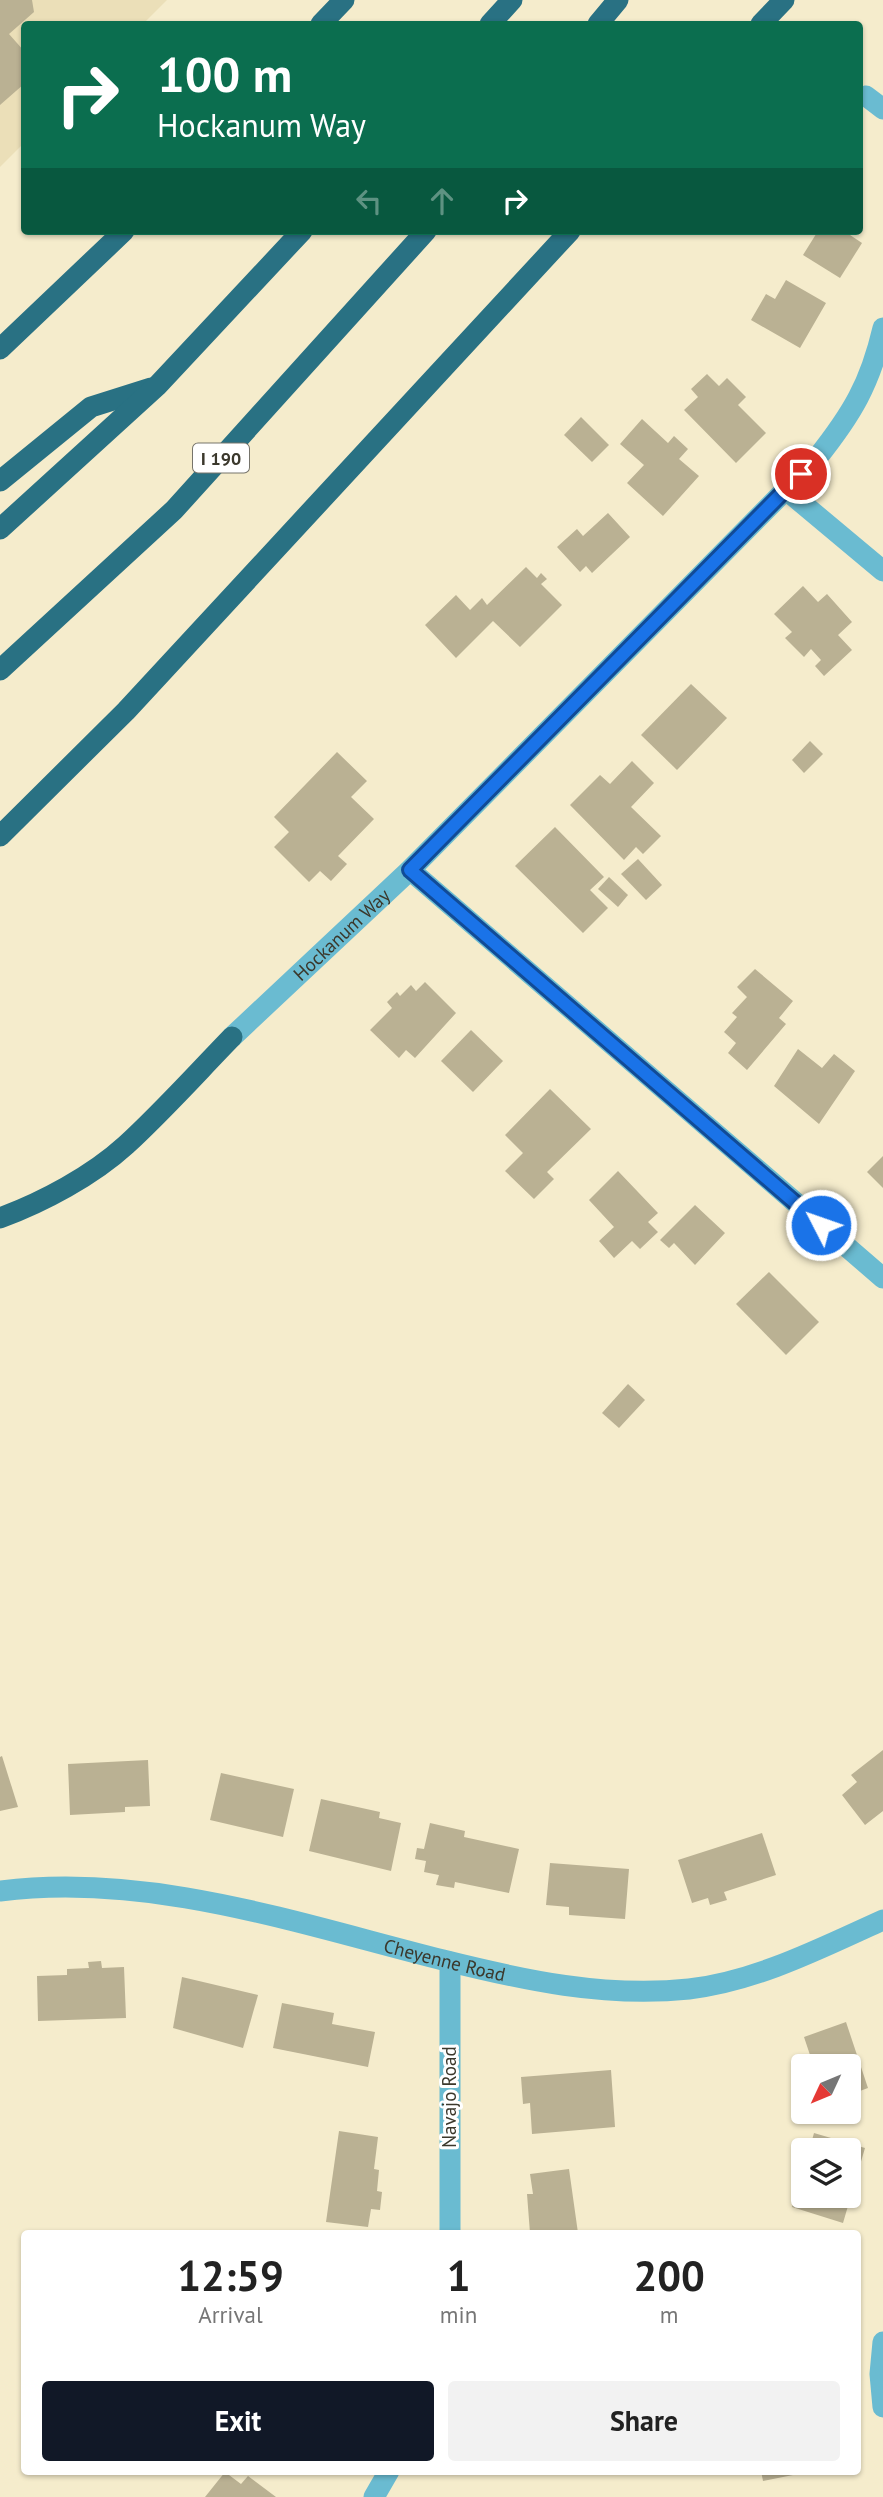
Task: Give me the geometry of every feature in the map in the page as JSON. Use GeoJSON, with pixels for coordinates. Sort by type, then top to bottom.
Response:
{"type":"FeatureCollection","features":[{"type":"Feature","properties":{"kind":"highway"},"geometry":{"type":"LineString","coordinates":[[324,21],[344,0]]}},
{"type":"Feature","properties":{"kind":"highway"},"geometry":{"type":"LineString","coordinates":[[493,21],[512,0]]}},
{"type":"Feature","properties":{"kind":"highway"},"geometry":{"type":"LineString","coordinates":[[600,21],[618,0]]}},
{"type":"Feature","properties":{"kind":"highway"},"geometry":{"type":"LineString","coordinates":[[764,21],[783,0]]}},
{"type":"Feature","properties":{"kind":"highway"},"geometry":{"type":"LineString","coordinates":[[0,349],[120,235]]}},
{"type":"Feature","properties":{"kind":"highway"},"geometry":{"type":"LineString","coordinates":[[0,529],[157,386],[298,235]]}},
{"type":"Feature","properties":{"kind":"highway","name":"I 190"},"geometry":{"type":"LineString","coordinates":[[0,670],[174,510],[422,235]]}},
{"type":"Feature","properties":{"kind":"highway"},"geometry":{"type":"LineString","coordinates":[[0,836],[126,711],[566,235]]}},
{"type":"Feature","properties":{"kind":"highway"},"geometry":{"type":"LineString","coordinates":[[0,481],[91,407],[157,386]]}},
{"type":"Feature","properties":{"kind":"highway"},"geometry":{"type":"LineString","coordinates":[[0,1218],[36,1205],[66,1188],[124,1147],[232,1037]]}},
{"type":"Feature","properties":{"kind":"street"},"geometry":{"type":"LineString","coordinates":[[866,96],[883,109]]}},
{"type":"Feature","properties":{"kind":"street","name":"Hockanum Way"},"geometry":{"type":"LineString","coordinates":[[232,1037],[410,870],[817,458],[851,414],[863,392],[883,328]]}},
{"type":"Feature","properties":{"kind":"street"},"geometry":{"type":"LineString","coordinates":[[785,489],[883,571]]}},
{"type":"Feature","properties":{"kind":"street"},"geometry":{"type":"LineString","coordinates":[[410,870],[883,1279]]}},
{"type":"Feature","properties":{"kind":"street","name":"Cheyenne Road"},"geometry":{"type":"LineString","coordinates":[[0,1891],[47,1886],[99,1887],[166,1894],[229,1906],[516,1978],[574,1988],[634,1991],[689,1989],[736,1980],[789,1961],[883,1920]]}},
{"type":"Feature","properties":{"kind":"street","name":"Navajo Road"},"geometry":{"type":"LineString","coordinates":[[450,1962],[450,2230]]}},
{"type":"Feature","properties":{"kind":"street"},"geometry":{"type":"LineString","coordinates":[[883,2342],[880,2374],[883,2407]]}},
{"type":"Feature","properties":{"kind":"street"},"geometry":{"type":"LineString","coordinates":[[374,2497],[387,2475]]}},
{"type":"Feature","properties":{"kind":"shaded area"},"geometry":{"type":"Polygon","coordinates":[[[0,0],[167,0],[146,21],[21,21],[21,146],[0,167],[0,0]]]}},
{"type":"Feature","properties":{"kind":"building"},"geometry":{"type":"Polygon","coordinates":[[[0,0],[32,0],[34,12],[9,34],[21,48],[21,87],[0,105],[0,0]]]}},
{"type":"Feature","properties":{"kind":"building"},"geometry":{"type":"Polygon","coordinates":[[[816,235],[850,235],[862,243],[840,278],[803,255],[816,235]]]}},
{"type":"Feature","properties":{"kind":"building"},"geometry":{"type":"Polygon","coordinates":[[[786,280],[826,303],[800,348],[751,320],[766,294],[775,299],[786,280]]]}},
{"type":"Feature","properties":{"kind":"building"},"geometry":{"type":"Polygon","coordinates":[[[707,374],[719,386],[727,378],[746,397],[738,405],[766,433],[736,463],[684,410],[698,397],[691,389],[707,374]]]}},
{"type":"Feature","properties":{"kind":"building"},"geometry":{"type":"Polygon","coordinates":[[[581,417],[609,445],[592,462],[564,435],[581,417]]]}},
{"type":"Feature","properties":{"kind":"building"},"geometry":{"type":"Polygon","coordinates":[[[642,419],[668,443],[674,436],[688,449],[679,459],[699,476],[663,516],[627,483],[644,465],[620,444],[642,419]]]}},
{"type":"Feature","properties":{"kind":"building"},"geometry":{"type":"Polygon","coordinates":[[[608,513],[630,537],[592,573],[586,566],[580,572],[557,547],[577,529],[583,536],[608,513]]]}},
{"type":"Feature","properties":{"kind":"building"},"geometry":{"type":"Polygon","coordinates":[[[526,567],[537,578],[541,573],[547,579],[541,584],[562,605],[520,647],[493,621],[456,658],[425,625],[456,595],[470,610],[482,598],[487,605],[526,567]]]}},
{"type":"Feature","properties":{"kind":"building"},"geometry":{"type":"Polygon","coordinates":[[[803,586],[818,602],[827,594],[852,622],[838,635],[852,650],[824,676],[815,666],[821,660],[811,649],[804,657],[785,638],[792,632],[774,614],[803,586]]]}},
{"type":"Feature","properties":{"kind":"building"},"geometry":{"type":"Polygon","coordinates":[[[691,684],[727,718],[677,770],[641,735],[691,684]]]}},
{"type":"Feature","properties":{"kind":"building"},"geometry":{"type":"Polygon","coordinates":[[[810,741],[823,754],[804,773],[792,760],[810,741]]]}},
{"type":"Feature","properties":{"kind":"building"},"geometry":{"type":"Polygon","coordinates":[[[337,752],[367,781],[351,797],[374,819],[338,856],[347,864],[331,881],[320,871],[309,882],[274,847],[289,832],[274,817],[337,752]]]}},
{"type":"Feature","properties":{"kind":"building"},"geometry":{"type":"Polygon","coordinates":[[[632,761],[654,783],[631,807],[661,836],[643,854],[636,847],[624,860],[570,805],[600,775],[610,784],[632,761]]]}},
{"type":"Feature","properties":{"kind":"building"},"geometry":{"type":"Polygon","coordinates":[[[555,827],[604,877],[590,890],[608,908],[583,933],[515,866],[555,827]]]}},
{"type":"Feature","properties":{"kind":"building"},"geometry":{"type":"Polygon","coordinates":[[[638,859],[662,885],[646,900],[621,874],[638,859]]]}},
{"type":"Feature","properties":{"kind":"building"},"geometry":{"type":"Polygon","coordinates":[[[609,877],[628,895],[618,907],[598,889],[609,877]]]}},
{"type":"Feature","properties":{"kind":"building"},"geometry":{"type":"Polygon","coordinates":[[[755,969],[793,1001],[779,1018],[786,1024],[747,1070],[728,1053],[736,1043],[724,1032],[737,1017],[732,1013],[747,997],[737,987],[755,969]]]}},
{"type":"Feature","properties":{"kind":"building"},"geometry":{"type":"Polygon","coordinates":[[[425,982],[456,1013],[415,1058],[406,1050],[399,1058],[370,1030],[392,1008],[387,1002],[397,992],[400,996],[411,985],[416,991],[425,982]]]}},
{"type":"Feature","properties":{"kind":"building"},"geometry":{"type":"Polygon","coordinates":[[[471,1030],[503,1061],[473,1092],[441,1061],[471,1030]]]}},
{"type":"Feature","properties":{"kind":"building"},"geometry":{"type":"Polygon","coordinates":[[[798,1049],[822,1068],[834,1054],[855,1071],[819,1124],[774,1086],[798,1049]]]}},
{"type":"Feature","properties":{"kind":"building"},"geometry":{"type":"Polygon","coordinates":[[[550,1089],[591,1129],[547,1172],[554,1179],[534,1199],[505,1171],[523,1153],[505,1135],[550,1089]]]}},
{"type":"Feature","properties":{"kind":"building"},"geometry":{"type":"Polygon","coordinates":[[[883,1156],[883,1188],[867,1172],[883,1156]]]}},
{"type":"Feature","properties":{"kind":"building"},"geometry":{"type":"Polygon","coordinates":[[[618,1171],[658,1213],[648,1222],[658,1232],[640,1249],[632,1241],[614,1258],[599,1241],[614,1227],[589,1200],[618,1171]]]}},
{"type":"Feature","properties":{"kind":"building"},"geometry":{"type":"Polygon","coordinates":[[[695,1205],[725,1233],[695,1265],[674,1243],[669,1248],[660,1240],[695,1205]]]}},
{"type":"Feature","properties":{"kind":"building"},"geometry":{"type":"Polygon","coordinates":[[[769,1272],[819,1322],[786,1355],[736,1304],[769,1272]]]}},
{"type":"Feature","properties":{"kind":"building"},"geometry":{"type":"Polygon","coordinates":[[[628,1384],[645,1400],[619,1428],[602,1413],[628,1384]]]}},
{"type":"Feature","properties":{"kind":"building"},"geometry":{"type":"Polygon","coordinates":[[[883,1750],[883,1811],[865,1825],[842,1795],[857,1782],[851,1775],[883,1750]]]}},
{"type":"Feature","properties":{"kind":"building"},"geometry":{"type":"Polygon","coordinates":[[[2,1756],[18,1807],[0,1811],[0,1757],[2,1756]]]}},
{"type":"Feature","properties":{"kind":"building"},"geometry":{"type":"Polygon","coordinates":[[[148,1760],[150,1806],[125,1807],[125,1812],[70,1815],[68,1764],[148,1760]]]}},
{"type":"Feature","properties":{"kind":"building"},"geometry":{"type":"Polygon","coordinates":[[[221,1773],[294,1789],[283,1837],[210,1820],[221,1773]]]}},
{"type":"Feature","properties":{"kind":"building"},"geometry":{"type":"Polygon","coordinates":[[[321,1799],[380,1812],[379,1818],[401,1823],[391,1871],[309,1851],[321,1799]]]}},
{"type":"Feature","properties":{"kind":"building"},"geometry":{"type":"Polygon","coordinates":[[[430,1823],[465,1831],[464,1837],[519,1849],[509,1893],[455,1882],[454,1888],[436,1885],[439,1875],[424,1872],[426,1861],[415,1859],[417,1848],[424,1849],[430,1823]]]}},
{"type":"Feature","properties":{"kind":"building"},"geometry":{"type":"Polygon","coordinates":[[[762,1833],[776,1875],[724,1892],[727,1900],[710,1905],[708,1898],[692,1903],[678,1860],[762,1833]]]}},
{"type":"Feature","properties":{"kind":"building"},"geometry":{"type":"Polygon","coordinates":[[[550,1863],[629,1869],[625,1919],[569,1915],[569,1907],[546,1905],[550,1863]]]}},
{"type":"Feature","properties":{"kind":"building"},"geometry":{"type":"Polygon","coordinates":[[[101,1961],[102,1968],[124,1967],[126,2018],[38,2021],[37,1976],[67,1975],[67,1969],[89,1968],[88,1962],[101,1961]]]}},
{"type":"Feature","properties":{"kind":"building"},"geometry":{"type":"Polygon","coordinates":[[[182,1977],[258,1995],[243,2048],[173,2028],[182,1977]]]}},
{"type":"Feature","properties":{"kind":"building"},"geometry":{"type":"Polygon","coordinates":[[[282,2003],[334,2013],[332,2024],[375,2032],[368,2067],[273,2048],[282,2003]]]}},
{"type":"Feature","properties":{"kind":"building"},"geometry":{"type":"Polygon","coordinates":[[[846,2022],[857,2054],[810,2054],[804,2037],[846,2022]]]}},
{"type":"Feature","properties":{"kind":"building"},"geometry":{"type":"Polygon","coordinates":[[[861,2067],[868,2088],[861,2091],[861,2067]]]}},
{"type":"Feature","properties":{"kind":"building"},"geometry":{"type":"Polygon","coordinates":[[[611,2070],[615,2127],[532,2134],[530,2103],[523,2104],[521,2077],[611,2070]]]}},
{"type":"Feature","properties":{"kind":"building"},"geometry":{"type":"Polygon","coordinates":[[[339,2131],[378,2137],[374,2169],[379,2170],[377,2191],[382,2192],[380,2210],[371,2209],[368,2227],[326,2222],[339,2131]]]}},
{"type":"Feature","properties":{"kind":"building"},"geometry":{"type":"Polygon","coordinates":[[[814,2133],[831,2138],[813,2138],[814,2133]]]}},
{"type":"Feature","properties":{"kind":"building"},"geometry":{"type":"Polygon","coordinates":[[[569,2169],[578,2230],[530,2230],[527,2194],[533,2194],[530,2174],[569,2169]]]}},
{"type":"Feature","properties":{"kind":"building"},"geometry":{"type":"Polygon","coordinates":[[[795,2208],[847,2208],[843,2223],[795,2208]]]}},
{"type":"Feature","properties":{"kind":"building"},"geometry":{"type":"Polygon","coordinates":[[[223,2475],[229,2475],[241,2484],[248,2476],[276,2497],[205,2497],[223,2475]]]}},
{"type":"Feature","properties":{"kind":"building"},"geometry":{"type":"Polygon","coordinates":[[[762,2475],[793,2475],[763,2481],[762,2475]]]}},
{"type":"Feature","properties":{"kind":"route"},"geometry":{"type":"LineString","coordinates":[[801,474],[410,870],[821,1225]]}}]}
